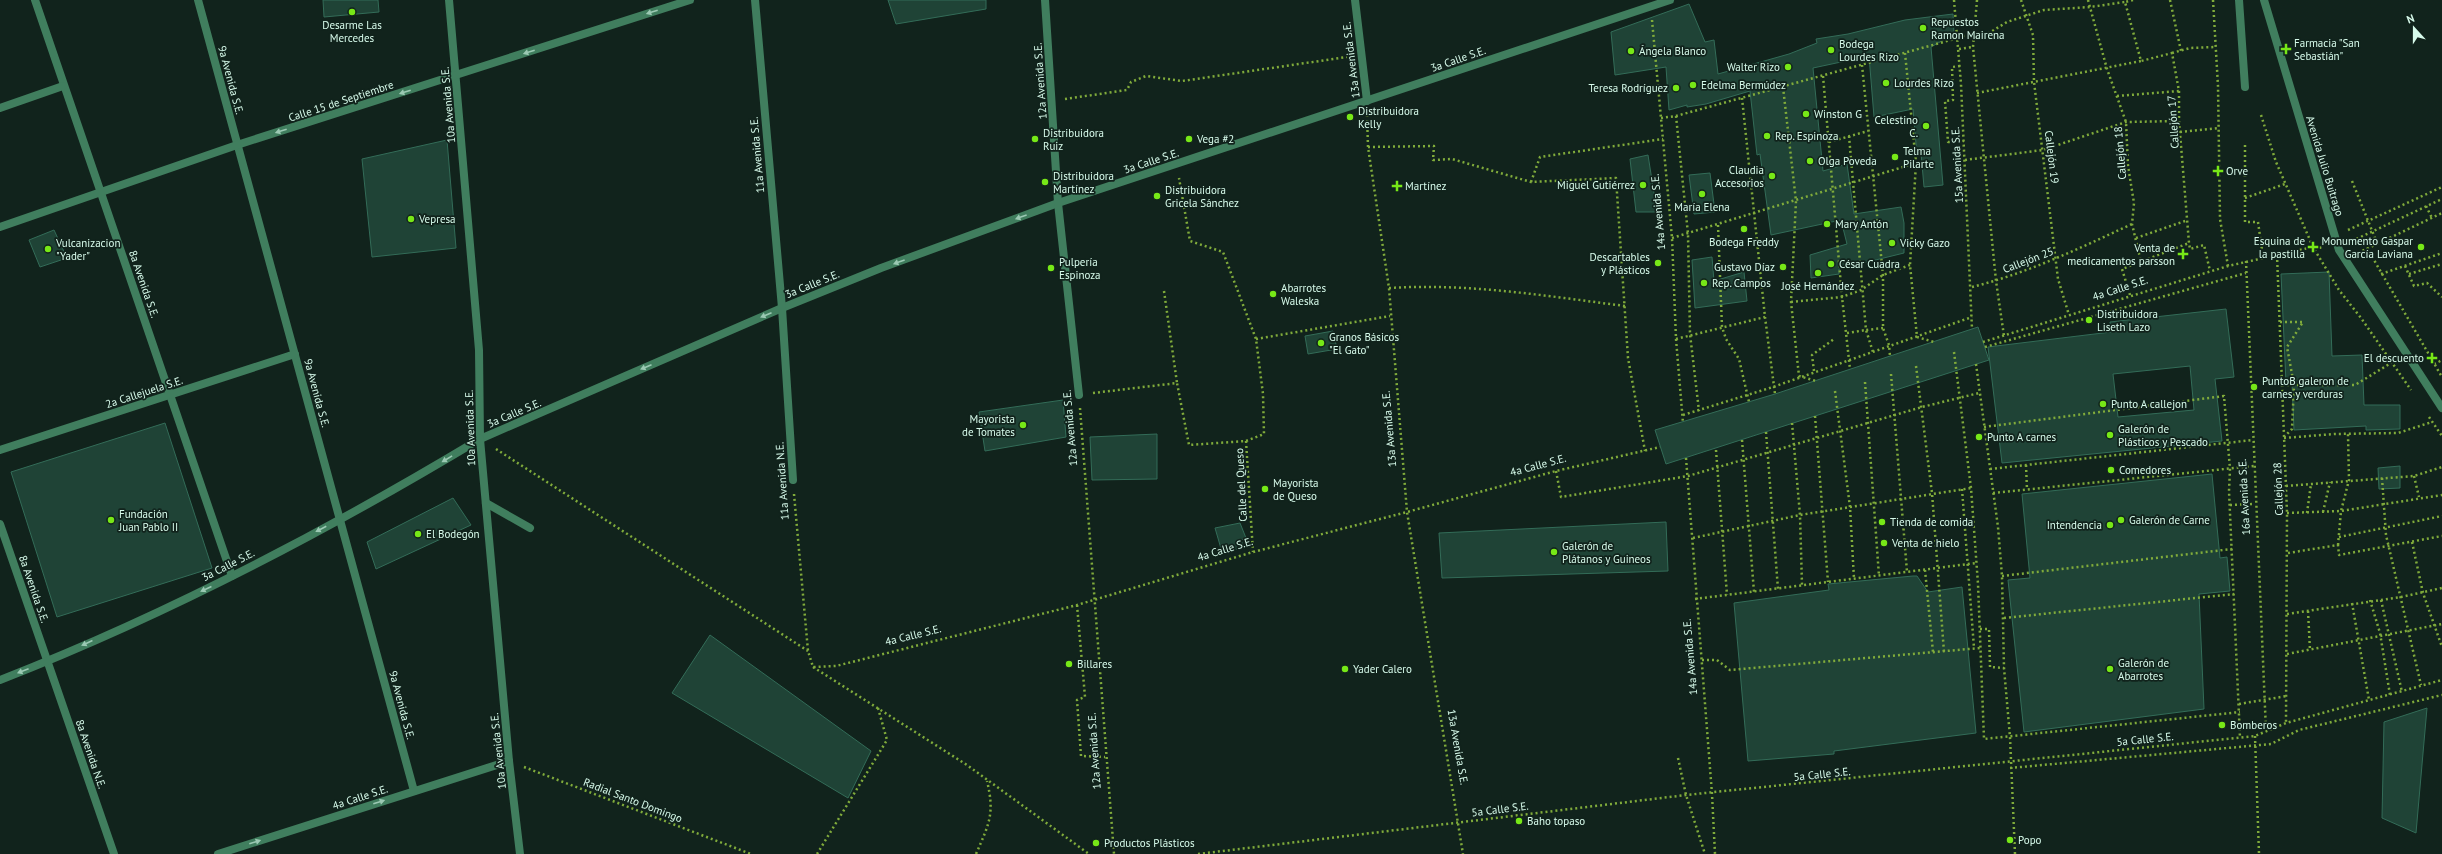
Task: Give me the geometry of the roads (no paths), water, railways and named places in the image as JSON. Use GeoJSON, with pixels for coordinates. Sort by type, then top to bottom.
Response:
{"type":"FeatureCollection","features":[{"type":"Feature","properties":{"kind":"street","name":"8a Avenida S.E."},"geometry":{"type":"LineString","coordinates":[[35,0],[63,86],[172,395],[232,576]]}},
{"type":"Feature","properties":{"kind":"street","name":"9a Avenida S.E."},"geometry":{"type":"LineString","coordinates":[[198,0],[414,791]]}},
{"type":"Feature","properties":{"kind":"street","name":"10a Avenida S.E."},"geometry":{"type":"LineString","coordinates":[[449,0],[457,76],[479,350],[480,439],[509,761],[520,854]]}},
{"type":"Feature","properties":{"kind":"street","name":"Calle 15 de Septiembre"},"geometry":{"type":"LineString","coordinates":[[0,227],[237,145],[457,76],[690,0]]}},
{"type":"Feature","properties":{"kind":"street","name":"11a Avenida S.E."},"geometry":{"type":"LineString","coordinates":[[754,0],[782,308]]}},
{"type":"Feature","properties":{"kind":"street","name":"12a Avenida S.E."},"geometry":{"type":"LineString","coordinates":[[1045,0],[1058,203],[1079,395]]}},
{"type":"Feature","properties":{"kind":"street","name":"13a Avenida S.E."},"geometry":{"type":"LineString","coordinates":[[1355,0],[1367,101]]}},
{"type":"Feature","properties":{"kind":"street","name":"3a Calle S.E."},"geometry":{"type":"LineString","coordinates":[[0,680],[47,662],[232,576],[340,518],[480,439],[782,308],[881,268],[1058,203],[1367,101],[1650,3],[1670,0]]}},
{"type":"Feature","properties":{"kind":"street"},"geometry":{"type":"LineString","coordinates":[[2239,0],[2245,87]]}},
{"type":"Feature","properties":{"kind":"street","name":"Avenida Julio Buitrago"},"geometry":{"type":"LineString","coordinates":[[2264,0],[2339,250],[2442,408]]}},
{"type":"Feature","properties":{"kind":"street"},"geometry":{"type":"LineString","coordinates":[[0,108],[63,86]]}},
{"type":"Feature","properties":{"kind":"street","name":"11a Avenida N.E."},"geometry":{"type":"LineString","coordinates":[[782,308],[793,480]]}},
{"type":"Feature","properties":{"kind":"street","name":"2a Callejuela S.E."},"geometry":{"type":"LineString","coordinates":[[0,450],[295,354]]}},
{"type":"Feature","properties":{"kind":"street"},"geometry":{"type":"LineString","coordinates":[[486,504],[530,528]]}},
{"type":"Feature","properties":{"kind":"street","name":"8a Avenida S.E."},"geometry":{"type":"LineString","coordinates":[[0,524],[47,662]]}},
{"type":"Feature","properties":{"kind":"street","name":"8a Avenida N.E."},"geometry":{"type":"LineString","coordinates":[[47,662],[114,854]]}},
{"type":"Feature","properties":{"kind":"street","name":"4a Calle S.E."},"geometry":{"type":"LineString","coordinates":[[218,854],[509,761]]}},
{"type":"Feature","properties":{"kind":"place","name":"Desarme Las Mercedes"},"geometry":{"type":"Point","coordinates":[352,12]}},
{"type":"Feature","properties":{"kind":"place","name":"Repuestos Ramon Mairena"},"geometry":{"type":"Point","coordinates":[1923,28]}},
{"type":"Feature","properties":{"kind":"place","name":"Farmacia \"San Sebastián\""},"geometry":{"type":"Point","coordinates":[2286,49]}},
{"type":"Feature","properties":{"kind":"place","name":"Bodega Lourdes Rizo"},"geometry":{"type":"Point","coordinates":[1831,50]}},
{"type":"Feature","properties":{"kind":"place","name":"Ángela Blanco"},"geometry":{"type":"Point","coordinates":[1631,51]}},
{"type":"Feature","properties":{"kind":"place","name":"Walter Rizo"},"geometry":{"type":"Point","coordinates":[1788,67]}},
{"type":"Feature","properties":{"kind":"place","name":"Lourdes Rizo"},"geometry":{"type":"Point","coordinates":[1886,83]}},
{"type":"Feature","properties":{"kind":"place","name":"Edelma Bermúdez"},"geometry":{"type":"Point","coordinates":[1693,85]}},
{"type":"Feature","properties":{"kind":"place","name":"Teresa Rodríguez"},"geometry":{"type":"Point","coordinates":[1676,88]}},
{"type":"Feature","properties":{"kind":"place","name":"Winston G"},"geometry":{"type":"Point","coordinates":[1806,114]}},
{"type":"Feature","properties":{"kind":"place","name":"Distribuidora Kelly"},"geometry":{"type":"Point","coordinates":[1350,117]}},
{"type":"Feature","properties":{"kind":"place","name":"Celestino C."},"geometry":{"type":"Point","coordinates":[1926,126]}},
{"type":"Feature","properties":{"kind":"place","name":"Rep. Espinoza"},"geometry":{"type":"Point","coordinates":[1767,136]}},
{"type":"Feature","properties":{"kind":"place","name":"Distribuidora Ruiz"},"geometry":{"type":"Point","coordinates":[1035,139]}},
{"type":"Feature","properties":{"kind":"place","name":"Vega #2"},"geometry":{"type":"Point","coordinates":[1189,139]}},
{"type":"Feature","properties":{"kind":"place","name":"Telma Pilarte"},"geometry":{"type":"Point","coordinates":[1895,157]}},
{"type":"Feature","properties":{"kind":"place","name":"Olga Poveda"},"geometry":{"type":"Point","coordinates":[1810,161]}},
{"type":"Feature","properties":{"kind":"place","name":"Orve"},"geometry":{"type":"Point","coordinates":[2218,171]}},
{"type":"Feature","properties":{"kind":"place","name":"Claudia Accesorios"},"geometry":{"type":"Point","coordinates":[1772,176]}},
{"type":"Feature","properties":{"kind":"place","name":"Distribuidora Martínez"},"geometry":{"type":"Point","coordinates":[1045,182]}},
{"type":"Feature","properties":{"kind":"place","name":"Miguel Gutiérrez"},"geometry":{"type":"Point","coordinates":[1643,185]}},
{"type":"Feature","properties":{"kind":"place","name":"Martínez"},"geometry":{"type":"Point","coordinates":[1397,186]}},
{"type":"Feature","properties":{"kind":"place","name":"María Elena"},"geometry":{"type":"Point","coordinates":[1702,194]}},
{"type":"Feature","properties":{"kind":"place","name":"Distribuidora Gricela Sánchez"},"geometry":{"type":"Point","coordinates":[1157,196]}},
{"type":"Feature","properties":{"kind":"place","name":"Vepresa"},"geometry":{"type":"Point","coordinates":[411,219]}},
{"type":"Feature","properties":{"kind":"place","name":"Mary Antón"},"geometry":{"type":"Point","coordinates":[1827,224]}},
{"type":"Feature","properties":{"kind":"place","name":"Bodega Freddy"},"geometry":{"type":"Point","coordinates":[1744,229]}},
{"type":"Feature","properties":{"kind":"place","name":"Vicky Gazo"},"geometry":{"type":"Point","coordinates":[1892,243]}},
{"type":"Feature","properties":{"kind":"place","name":"Esquina de la pastilla"},"geometry":{"type":"Point","coordinates":[2313,247]}},
{"type":"Feature","properties":{"kind":"place","name":"Monumento Gaspar García Laviana"},"geometry":{"type":"Point","coordinates":[2421,247]}},
{"type":"Feature","properties":{"kind":"place","name":"Vulcanizacion \"Yader\""},"geometry":{"type":"Point","coordinates":[48,249]}},
{"type":"Feature","properties":{"kind":"place","name":"Venta de medicamentos parsson"},"geometry":{"type":"Point","coordinates":[2183,254]}},
{"type":"Feature","properties":{"kind":"place","name":"Descartables y Plásticos"},"geometry":{"type":"Point","coordinates":[1658,263]}},
{"type":"Feature","properties":{"kind":"place","name":"César Cuadra"},"geometry":{"type":"Point","coordinates":[1831,264]}},
{"type":"Feature","properties":{"kind":"place","name":"Gustavo Díaz"},"geometry":{"type":"Point","coordinates":[1783,267]}},
{"type":"Feature","properties":{"kind":"place","name":"Pulpería Espinoza"},"geometry":{"type":"Point","coordinates":[1051,268]}},
{"type":"Feature","properties":{"kind":"place","name":"José Hernández"},"geometry":{"type":"Point","coordinates":[1818,273]}},
{"type":"Feature","properties":{"kind":"place","name":"Rep. Campos"},"geometry":{"type":"Point","coordinates":[1704,283]}},
{"type":"Feature","properties":{"kind":"place","name":"Abarrotes Waleska"},"geometry":{"type":"Point","coordinates":[1273,294]}},
{"type":"Feature","properties":{"kind":"place","name":"Distribuidora Liseth Lazo"},"geometry":{"type":"Point","coordinates":[2089,320]}},
{"type":"Feature","properties":{"kind":"place","name":"Granos Básicos \"El Gato\""},"geometry":{"type":"Point","coordinates":[1321,343]}},
{"type":"Feature","properties":{"kind":"place","name":"El descuento"},"geometry":{"type":"Point","coordinates":[2432,358]}},
{"type":"Feature","properties":{"kind":"place","name":"PuntoB galeron de carnes y verduras"},"geometry":{"type":"Point","coordinates":[2254,387]}},
{"type":"Feature","properties":{"kind":"place","name":"Punto A callejon"},"geometry":{"type":"Point","coordinates":[2103,404]}},
{"type":"Feature","properties":{"kind":"place","name":"Mayorista de Tomates"},"geometry":{"type":"Point","coordinates":[1023,425]}},
{"type":"Feature","properties":{"kind":"place","name":"Galerón de Plásticos y Pescado"},"geometry":{"type":"Point","coordinates":[2110,435]}},
{"type":"Feature","properties":{"kind":"place","name":"Punto A carnes"},"geometry":{"type":"Point","coordinates":[1979,437]}},
{"type":"Feature","properties":{"kind":"place","name":"Comedores"},"geometry":{"type":"Point","coordinates":[2111,470]}},
{"type":"Feature","properties":{"kind":"place","name":"Mayorista de Queso"},"geometry":{"type":"Point","coordinates":[1265,489]}},
{"type":"Feature","properties":{"kind":"place","name":"Fundación Juan Pablo II"},"geometry":{"type":"Point","coordinates":[111,520]}},
{"type":"Feature","properties":{"kind":"place","name":"Galerón de Carne"},"geometry":{"type":"Point","coordinates":[2121,520]}},
{"type":"Feature","properties":{"kind":"place","name":"Tienda de comida"},"geometry":{"type":"Point","coordinates":[1882,522]}},
{"type":"Feature","properties":{"kind":"place","name":"Intendencia"},"geometry":{"type":"Point","coordinates":[2110,525]}},
{"type":"Feature","properties":{"kind":"place","name":"El Bodegón"},"geometry":{"type":"Point","coordinates":[418,534]}},
{"type":"Feature","properties":{"kind":"place","name":"Venta de hielo"},"geometry":{"type":"Point","coordinates":[1884,543]}},
{"type":"Feature","properties":{"kind":"place","name":"Galerón de Plátanos y Guineos"},"geometry":{"type":"Point","coordinates":[1554,552]}},
{"type":"Feature","properties":{"kind":"place","name":"Billares"},"geometry":{"type":"Point","coordinates":[1069,664]}},
{"type":"Feature","properties":{"kind":"place","name":"Yader Calero"},"geometry":{"type":"Point","coordinates":[1345,669]}},
{"type":"Feature","properties":{"kind":"place","name":"Galerón de Abarrotes"},"geometry":{"type":"Point","coordinates":[2110,669]}},
{"type":"Feature","properties":{"kind":"place","name":"Bomberos"},"geometry":{"type":"Point","coordinates":[2222,725]}},
{"type":"Feature","properties":{"kind":"place","name":"Baho topaso"},"geometry":{"type":"Point","coordinates":[1519,821]}},
{"type":"Feature","properties":{"kind":"place","name":"Popo"},"geometry":{"type":"Point","coordinates":[2010,840]}},
{"type":"Feature","properties":{"kind":"place","name":"Productos Plásticos"},"geometry":{"type":"Point","coordinates":[1096,843]}}]}
